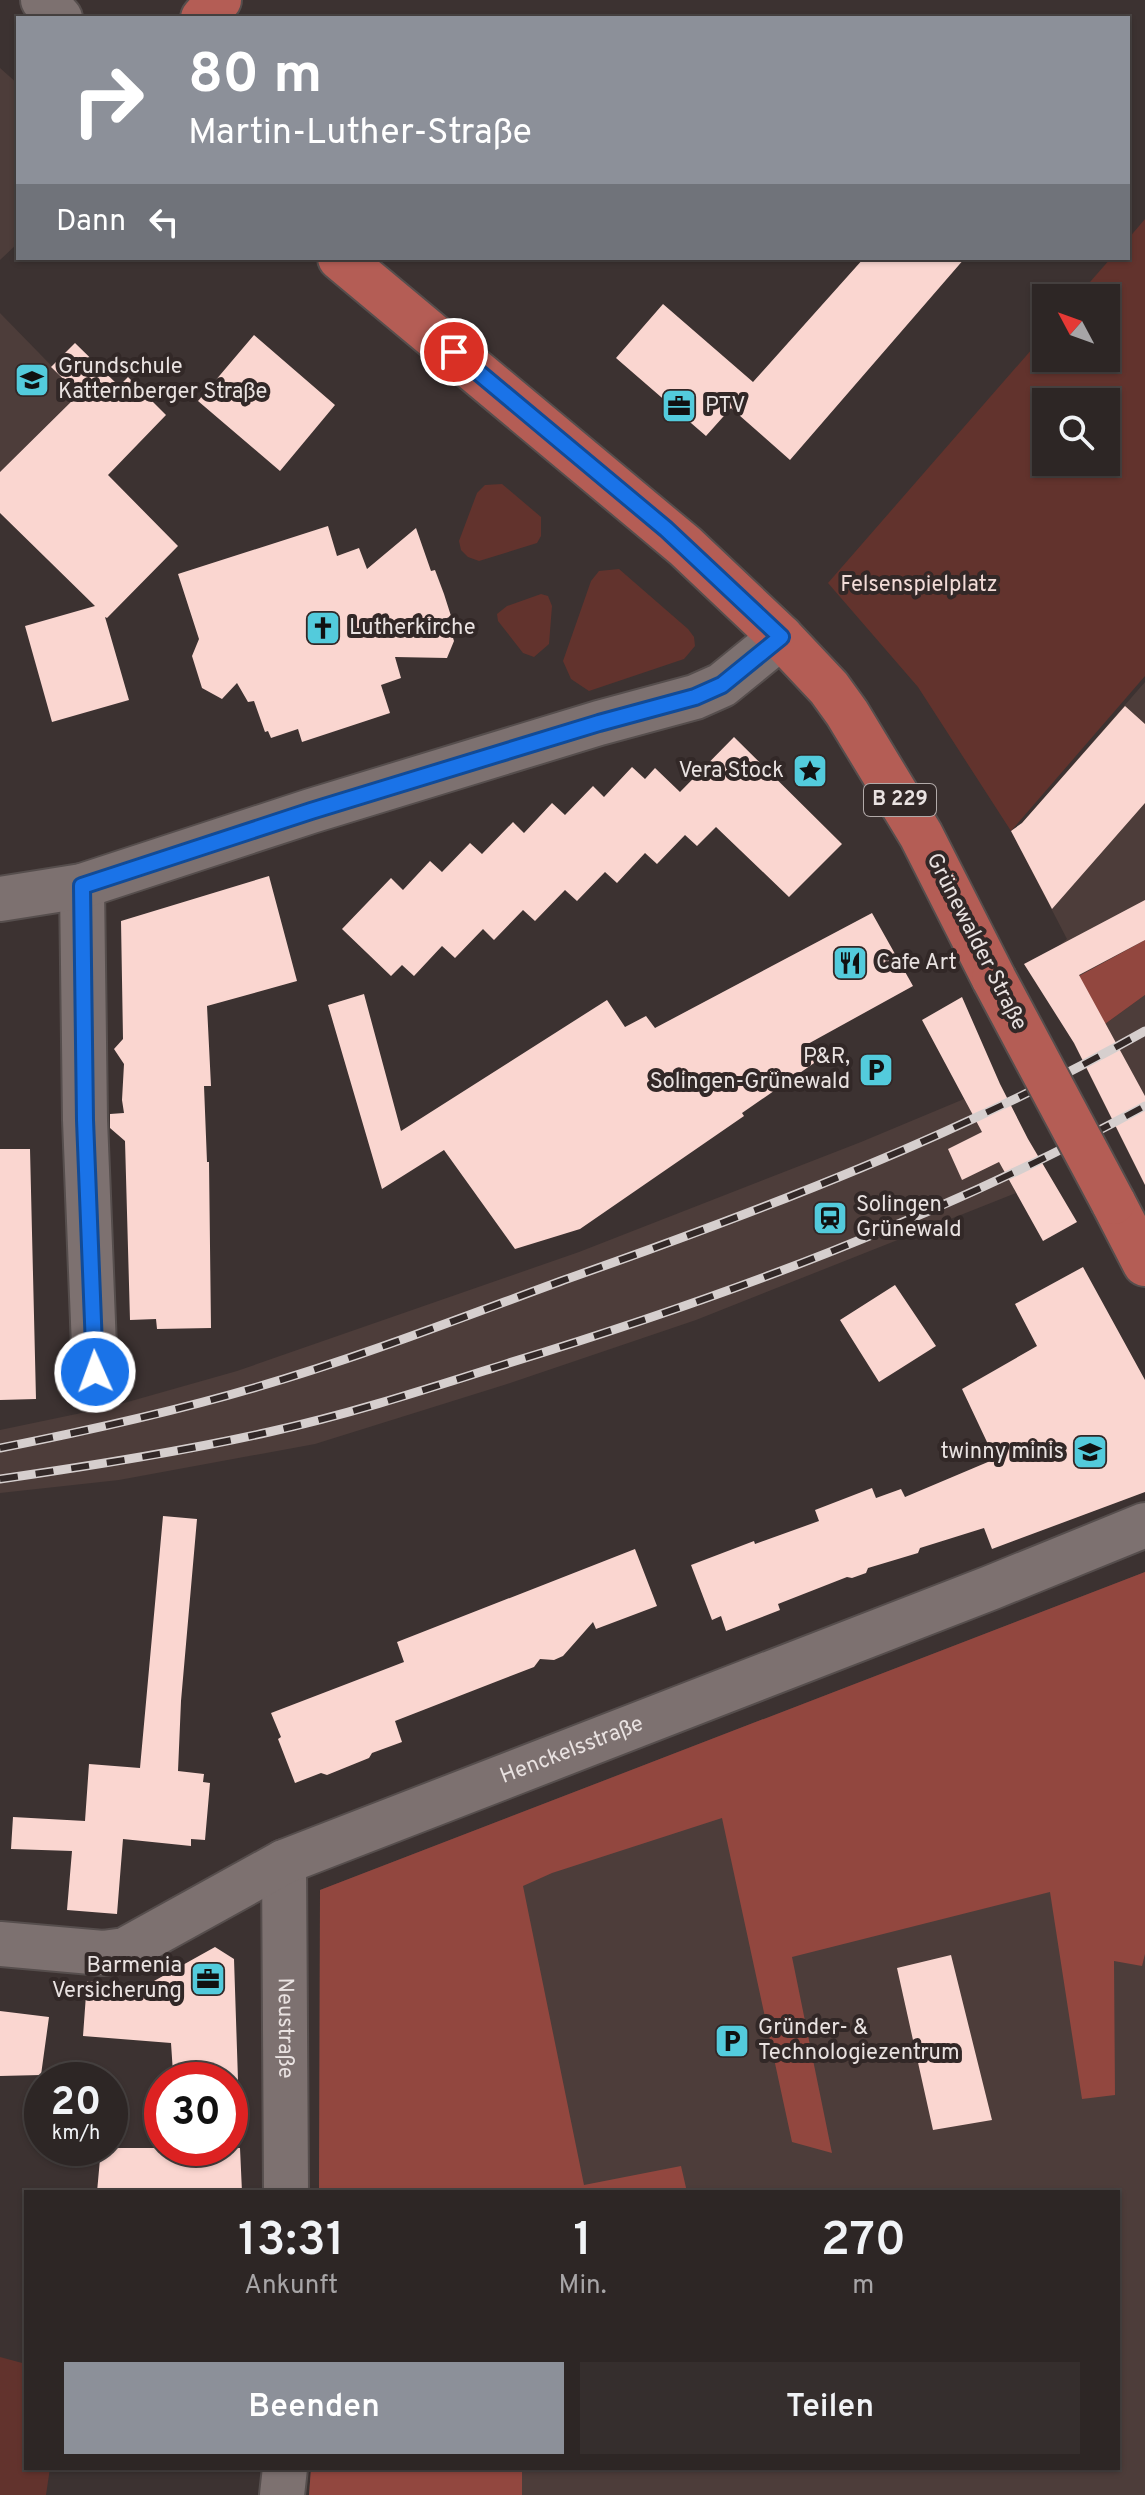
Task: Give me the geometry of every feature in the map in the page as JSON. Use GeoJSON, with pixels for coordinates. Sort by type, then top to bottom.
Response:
{"type":"FeatureCollection","features":[{"type":"Feature","properties":{"kind":"main road"},"geometry":{"type":"LineString","coordinates":[[205,16],[219,0]]}},
{"type":"Feature","properties":{"kind":"main road","name":"B 229"},"geometry":{"type":"LineString","coordinates":[[342,260],[666,529],[781,637]]}},
{"type":"Feature","properties":{"kind":"main road","name":"Grünewalder Straße"},"geometry":{"type":"LineString","coordinates":[[781,637],[829,688],[847,713],[921,835],[1145,1264]]}},
{"type":"Feature","properties":{"kind":"street"},"geometry":{"type":"LineString","coordinates":[[43,0],[58,16]]}},
{"type":"Feature","properties":{"kind":"street"},"geometry":{"type":"LineString","coordinates":[[0,899],[82,886],[311,811],[695,697],[722,685],[781,637]]}},
{"type":"Feature","properties":{"kind":"street"},"geometry":{"type":"LineString","coordinates":[[82,886],[85,1120],[95,1372]]}},
{"type":"Feature","properties":{"kind":"street","name":"Henckelsstraße"},"geometry":{"type":"LineString","coordinates":[[0,1944],[103,1953],[125,1950],[284,1862],[1145,1525]]}},
{"type":"Feature","properties":{"kind":"street","name":"Neustraße"},"geometry":{"type":"LineString","coordinates":[[284,1862],[286,2190]]}},
{"type":"Feature","properties":{"kind":"street"},"geometry":{"type":"LineString","coordinates":[[282,2495],[285,2470]]}},
{"type":"Feature","properties":{"kind":"shaded area"},"geometry":{"type":"Polygon","coordinates":[[[0,68],[16,82],[16,245],[0,260],[0,68]]]}},
{"type":"Feature","properties":{"kind":"shaded area","name":"Grundschule Katternberger Straße"},"geometry":{"type":"Polygon","coordinates":[[[0,313],[79,394],[0,472],[0,313]]]}},
{"type":"Feature","properties":{"kind":"shaded area"},"geometry":{"type":"Polygon","coordinates":[[[1145,682],[1145,940],[1079,976],[1061,944],[1067,939],[1011,831],[1022,823],[1145,682]]]}},
{"type":"Feature","properties":{"kind":"shaded area"},"geometry":{"type":"Polygon","coordinates":[[[1145,940],[1145,995],[1105,1024],[1079,976],[1145,940]]]}},
{"type":"Feature","properties":{"kind":"shaded area"},"geometry":{"type":"Polygon","coordinates":[[[1145,995],[1145,1096],[1105,1024],[1145,995]]]}},
{"type":"Feature","properties":{"kind":"shaded area"},"geometry":{"type":"Polygon","coordinates":[[[964,1099],[1016,1193],[696,1320],[315,1444],[119,1480],[0,1493],[0,1430],[110,1407],[237,1371],[579,1252],[964,1099]]]}},
{"type":"Feature","properties":{"kind":"shaded area","name":"Gründer- & Technologiezentrum"},"geometry":{"type":"Polygon","coordinates":[[[1145,1572],[1145,2495],[309,2495],[311,2470],[1120,2470],[1120,2190],[319,2190],[320,1890],[1145,1572]]]}},
{"type":"Feature","properties":{"kind":"shaded area"},"geometry":{"type":"Polygon","coordinates":[[[1145,1572],[1145,1954],[1142,1966],[1114,1961],[1115,2095],[1082,2099],[1050,1892],[792,1957],[832,2153],[792,2142],[722,1818],[552,1873],[523,1886],[584,2185],[681,2166],[687,2190],[319,2190],[320,1890],[1145,1572]]]}},
{"type":"Feature","properties":{"kind":"shaded area"},"geometry":{"type":"Polygon","coordinates":[[[311,2470],[522,2470],[522,2495],[309,2495],[311,2470]]]}},
{"type":"Feature","properties":{"kind":"green space","name":"Felsenspielplatz"},"geometry":{"type":"Polygon","coordinates":[[[1145,219],[1145,676],[1011,831],[918,687],[828,583],[1032,349],[1032,372],[1120,372],[1120,284],[1088,284],[1109,260],[1130,260],[1130,237],[1145,219]]]}},
{"type":"Feature","properties":{"kind":"green space"},"geometry":{"type":"Polygon","coordinates":[[[502,484],[541,517],[541,536],[537,543],[479,561],[468,557],[461,550],[459,541],[477,493],[485,485],[502,484]]]}},
{"type":"Feature","properties":{"kind":"green space"},"geometry":{"type":"Polygon","coordinates":[[[619,569],[688,629],[694,637],[695,646],[684,659],[589,691],[571,679],[563,661],[591,581],[599,571],[619,569]]]}},
{"type":"Feature","properties":{"kind":"green space"},"geometry":{"type":"Polygon","coordinates":[[[541,594],[548,596],[552,606],[549,644],[534,657],[523,653],[498,621],[497,614],[507,606],[541,594]]]}},
{"type":"Feature","properties":{"kind":"green space"},"geometry":{"type":"Polygon","coordinates":[[[0,2357],[24,2363],[24,2470],[50,2470],[46,2495],[0,2495],[0,2357]]]}},
{"type":"Feature","properties":{"kind":"building"},"geometry":{"type":"Polygon","coordinates":[[[862,260],[963,260],[790,460],[731,408],[706,436],[616,358],[663,304],[753,382],[862,260]]]}},
{"type":"Feature","properties":{"kind":"building"},"geometry":{"type":"Polygon","coordinates":[[[254,335],[335,405],[280,471],[198,401],[254,335]]]}},
{"type":"Feature","properties":{"kind":"building"},"geometry":{"type":"Polygon","coordinates":[[[75,343],[119,386],[128,377],[166,415],[108,475],[178,546],[105,617],[129,700],[52,722],[25,626],[95,606],[0,513],[0,472],[79,394],[51,367],[75,343]]]}},
{"type":"Feature","properties":{"kind":"building","name":"Lutherkirche"},"geometry":{"type":"Polygon","coordinates":[[[328,526],[337,556],[359,548],[367,569],[416,528],[431,571],[435,570],[444,594],[454,641],[447,658],[395,657],[401,678],[381,685],[390,713],[302,742],[298,729],[271,738],[268,731],[265,732],[254,701],[248,702],[237,683],[222,699],[202,688],[192,656],[199,639],[178,574],[328,526]]]}},
{"type":"Feature","properties":{"kind":"building"},"geometry":{"type":"Polygon","coordinates":[[[1125,706],[1145,724],[1145,803],[1052,909],[1011,831],[1022,823],[1125,706]]]}},
{"type":"Feature","properties":{"kind":"building"},"geometry":{"type":"Polygon","coordinates":[[[734,737],[842,844],[789,897],[716,827],[697,846],[685,835],[657,864],[645,853],[617,883],[605,872],[577,901],[565,890],[535,921],[523,910],[494,940],[483,929],[455,958],[442,946],[414,976],[402,965],[391,976],[342,929],[391,878],[403,890],[430,861],[442,872],[470,843],[482,854],[513,822],[524,833],[552,803],[565,815],[593,786],[604,797],[632,767],[645,779],[655,768],[680,792],[734,737]]]}},
{"type":"Feature","properties":{"kind":"building"},"geometry":{"type":"Polygon","coordinates":[[[269,876],[297,981],[207,1006],[211,1086],[204,1086],[209,1162],[211,1328],[157,1329],[156,1319],[130,1320],[125,1141],[110,1128],[110,1114],[124,1113],[124,1064],[114,1049],[123,1039],[121,921],[269,876]]]}},
{"type":"Feature","properties":{"kind":"building"},"geometry":{"type":"Polygon","coordinates":[[[1145,900],[1145,940],[1079,975],[1145,1096],[1145,1185],[1074,1043],[1024,964],[1145,900]]]}},
{"type":"Feature","properties":{"kind":"building"},"geometry":{"type":"Polygon","coordinates":[[[872,913],[913,986],[806,1045],[817,1061],[742,1113],[744,1116],[580,1229],[515,1249],[444,1150],[382,1189],[328,1005],[364,994],[401,1131],[607,1000],[625,1027],[646,1016],[655,1028],[872,913]]]}},
{"type":"Feature","properties":{"kind":"building"},"geometry":{"type":"Polygon","coordinates":[[[962,997],[1028,1139],[1077,1222],[1043,1241],[999,1162],[962,1180],[948,1149],[982,1132],[922,1020],[962,997]]]}},
{"type":"Feature","properties":{"kind":"building"},"geometry":{"type":"Polygon","coordinates":[[[0,1149],[30,1149],[36,1399],[0,1400],[0,1149]]]}},
{"type":"Feature","properties":{"kind":"building"},"geometry":{"type":"Polygon","coordinates":[[[1083,1267],[1145,1380],[1145,1492],[992,1549],[984,1528],[920,1548],[918,1553],[868,1568],[866,1573],[847,1577],[778,1604],[780,1610],[726,1631],[721,1616],[712,1620],[691,1565],[819,1521],[815,1510],[872,1488],[876,1498],[901,1489],[905,1497],[995,1459],[962,1389],[1037,1346],[1015,1304],[1083,1267]]]}},
{"type":"Feature","properties":{"kind":"building"},"geometry":{"type":"Polygon","coordinates":[[[895,1285],[936,1346],[879,1382],[840,1320],[895,1285]]]}},
{"type":"Feature","properties":{"kind":"building"},"geometry":{"type":"Polygon","coordinates":[[[163,1516],[197,1519],[178,1771],[204,1774],[203,1782],[210,1783],[205,1840],[191,1839],[191,1846],[123,1839],[117,1914],[67,1910],[72,1851],[11,1849],[13,1817],[85,1821],[89,1764],[140,1768],[163,1516]]]}},
{"type":"Feature","properties":{"kind":"building"},"geometry":{"type":"Polygon","coordinates":[[[635,1549],[657,1606],[596,1629],[593,1622],[563,1656],[554,1660],[540,1659],[534,1667],[395,1721],[402,1742],[327,1775],[321,1773],[295,1783],[271,1713],[404,1662],[397,1642],[635,1549]]]}},
{"type":"Feature","properties":{"kind":"building"},"geometry":{"type":"Polygon","coordinates":[[[215,1947],[234,1959],[237,2062],[172,2062],[171,2043],[83,2036],[87,1981],[145,1986],[215,1947]]]}},
{"type":"Feature","properties":{"kind":"building"},"geometry":{"type":"Polygon","coordinates":[[[951,1955],[992,2120],[933,2130],[897,1968],[951,1955]]]}},
{"type":"Feature","properties":{"kind":"building"},"geometry":{"type":"Polygon","coordinates":[[[0,2011],[49,2017],[43,2062],[24,2062],[24,2075],[0,2076],[0,2011]]]}},
{"type":"Feature","properties":{"kind":"building"},"geometry":{"type":"Polygon","coordinates":[[[128,2148],[144,2148],[144,2166],[241,2166],[242,2190],[97,2190],[99,2166],[128,2166],[128,2148]]]}},
{"type":"Feature","properties":{"kind":"railway"},"geometry":{"type":"LineString","coordinates":[[0,1448],[225,1396],[335,1363],[450,1322],[713,1226],[860,1168],[1005,1104],[1145,1031]]}},
{"type":"Feature","properties":{"kind":"railway"},"geometry":{"type":"LineString","coordinates":[[0,1479],[169,1452],[300,1425],[591,1337],[753,1281],[913,1218],[1069,1146],[1145,1106]]}},
{"type":"Feature","properties":{"kind":"place","name":"Grundschule Katternberger Straße"},"geometry":{"type":"Point","coordinates":[32,380]}},
{"type":"Feature","properties":{"kind":"place","name":"PTV"},"geometry":{"type":"Point","coordinates":[679,406]}},
{"type":"Feature","properties":{"kind":"place","name":"Lutherkirche"},"geometry":{"type":"Point","coordinates":[323,628]}},
{"type":"Feature","properties":{"kind":"place","name":"Vera Stock"},"geometry":{"type":"Point","coordinates":[810,771]}},
{"type":"Feature","properties":{"kind":"place","name":"Cafe Art"},"geometry":{"type":"Point","coordinates":[850,963]}},
{"type":"Feature","properties":{"kind":"place","name":"P&R, Solingen-Grünewald"},"geometry":{"type":"Point","coordinates":[876,1070]}},
{"type":"Feature","properties":{"kind":"place","name":"Solingen Grünewald"},"geometry":{"type":"Point","coordinates":[830,1218]}},
{"type":"Feature","properties":{"kind":"place","name":"twinny minis"},"geometry":{"type":"Point","coordinates":[1090,1452]}},
{"type":"Feature","properties":{"kind":"place","name":"Barmenia Versicherung"},"geometry":{"type":"Point","coordinates":[208,1979]}},
{"type":"Feature","properties":{"kind":"place","name":"Gründer- & Technologiezentrum"},"geometry":{"type":"Point","coordinates":[732,2041]}},
{"type":"Feature","properties":{"kind":"route"},"geometry":{"type":"LineString","coordinates":[[95,1372],[85,1120],[82,886],[311,811],[695,697],[722,685],[781,637],[666,529],[454,352]]}}]}
